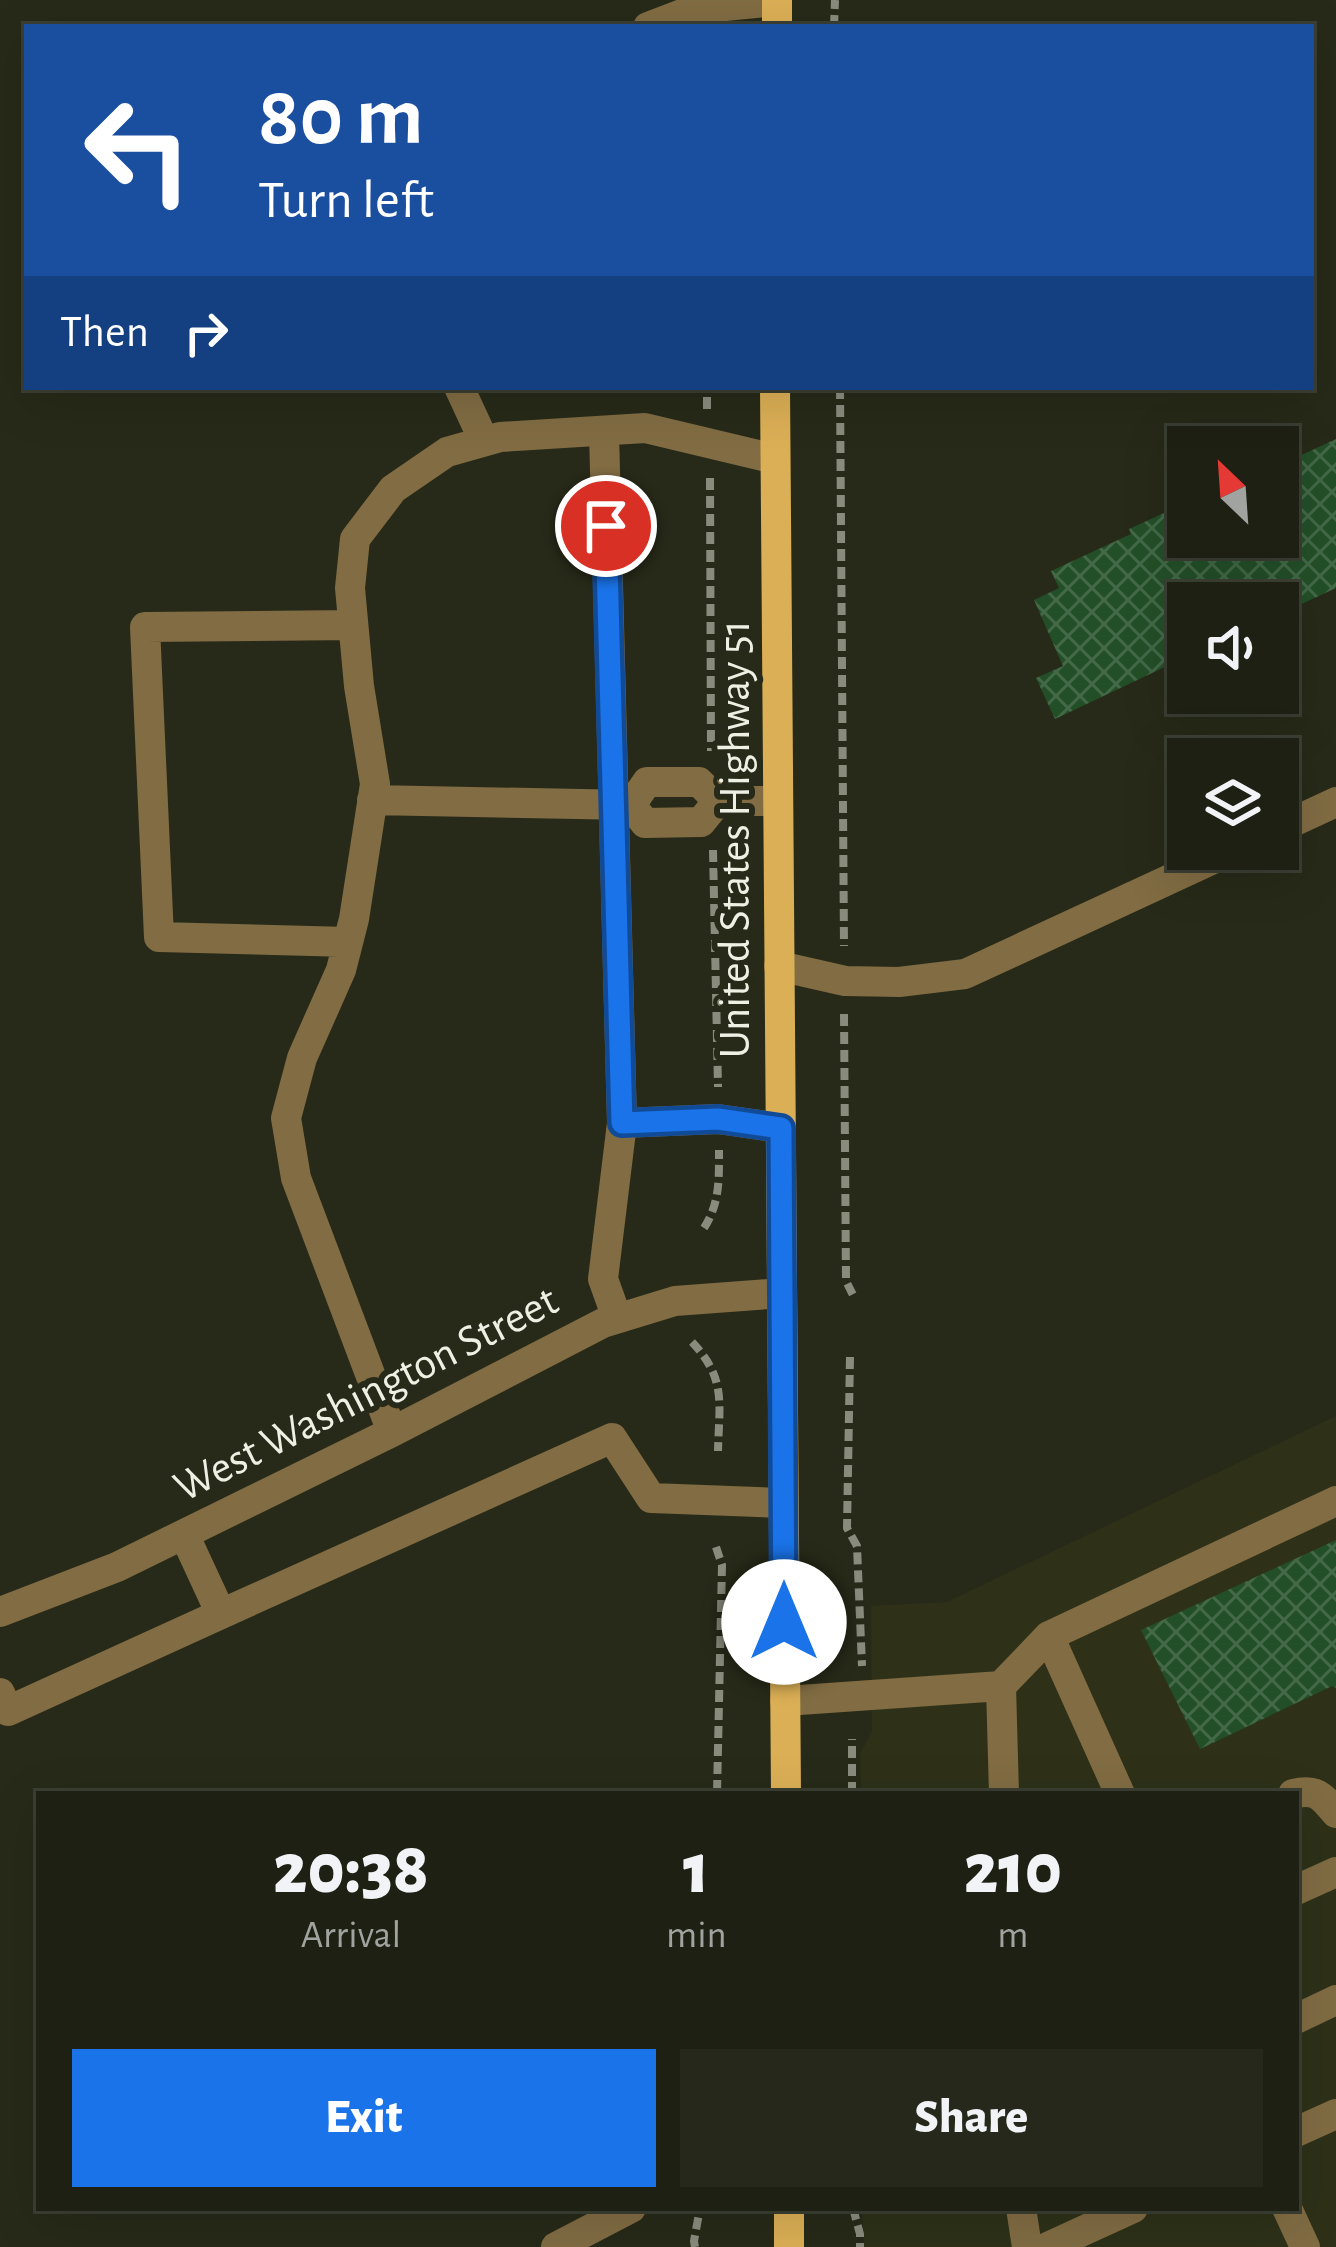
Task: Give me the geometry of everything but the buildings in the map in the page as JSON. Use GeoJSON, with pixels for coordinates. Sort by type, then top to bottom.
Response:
{"type":"FeatureCollection","features":[{"type":"Feature","properties":{"kind":"main road","name":"United States Highway 51"},"geometry":{"type":"LineString","coordinates":[[775,390],[786,1791]]}},
{"type":"Feature","properties":{"kind":"main road"},"geometry":{"type":"LineString","coordinates":[[789,2211],[789,2247]]}},
{"type":"Feature","properties":{"kind":"street"},"geometry":{"type":"LineString","coordinates":[[656,24],[695,9],[777,10]]}},
{"type":"Feature","properties":{"kind":"street"},"geometry":{"type":"LineString","coordinates":[[460,390],[484,441]]}},
{"type":"Feature","properties":{"kind":"street"},"geometry":{"type":"LineString","coordinates":[[392,1432],[296,1178],[286,1118],[302,1058],[341,970],[375,784],[353,625],[350,588],[355,539],[393,489],[447,452],[500,437],[645,428],[775,459]]}},
{"type":"Feature","properties":{"kind":"street"},"geometry":{"type":"LineString","coordinates":[[604,432],[622,806],[622,1123],[603,1279],[617,1318]]}},
{"type":"Feature","properties":{"kind":"street"},"geometry":{"type":"LineString","coordinates":[[348,942],[159,938],[145,627],[353,625]]}},
{"type":"Feature","properties":{"kind":"street"},"geometry":{"type":"LineString","coordinates":[[373,800],[622,806],[647,782],[699,782],[714,802],[778,801]]}},
{"type":"Feature","properties":{"kind":"street"},"geometry":{"type":"LineString","coordinates":[[1299,819],[1336,802]]}},
{"type":"Feature","properties":{"kind":"street"},"geometry":{"type":"LineString","coordinates":[[779,966],[844,981],[899,982],[965,974],[1190,870]]}},
{"type":"Feature","properties":{"kind":"street"},"geometry":{"type":"LineString","coordinates":[[622,1123],[718,1119],[781,1128]]}},
{"type":"Feature","properties":{"kind":"street","name":"West Washington Street"},"geometry":{"type":"LineString","coordinates":[[0,1612],[117,1567],[603,1323],[675,1301],[782,1293]]}},
{"type":"Feature","properties":{"kind":"street"},"geometry":{"type":"LineString","coordinates":[[0,1693],[8,1712],[612,1438],[651,1498],[783,1503]]}},
{"type":"Feature","properties":{"kind":"street"},"geometry":{"type":"LineString","coordinates":[[785,1702],[1000,1686],[1049,1636],[1336,1501]]}},
{"type":"Feature","properties":{"kind":"street"},"geometry":{"type":"LineString","coordinates":[[184,1534],[221,1614]]}},
{"type":"Feature","properties":{"kind":"street"},"geometry":{"type":"LineString","coordinates":[[1049,1636],[1119,1791]]}},
{"type":"Feature","properties":{"kind":"street"},"geometry":{"type":"LineString","coordinates":[[1000,1686],[1004,1791]]}},
{"type":"Feature","properties":{"kind":"street"},"geometry":{"type":"LineString","coordinates":[[1299,1792],[1308,1790],[1323,1798],[1336,1814]]}},
{"type":"Feature","properties":{"kind":"street"},"geometry":{"type":"LineString","coordinates":[[1299,1890],[1336,1872]]}},
{"type":"Feature","properties":{"kind":"street"},"geometry":{"type":"LineString","coordinates":[[1299,2018],[1336,2000]]}},
{"type":"Feature","properties":{"kind":"street"},"geometry":{"type":"LineString","coordinates":[[1299,2131],[1336,2114]]}},
{"type":"Feature","properties":{"kind":"street"},"geometry":{"type":"LineString","coordinates":[[556,2247],[625,2211]]}},
{"type":"Feature","properties":{"kind":"street"},"geometry":{"type":"LineString","coordinates":[[1021,2211],[1027,2247]]}},
{"type":"Feature","properties":{"kind":"street"},"geometry":{"type":"LineString","coordinates":[[1048,2247],[1126,2211]]}},
{"type":"Feature","properties":{"kind":"street"},"geometry":{"type":"LineString","coordinates":[[1288,2211],[1305,2247]]}},
{"type":"Feature","properties":{"kind":"path"},"geometry":{"type":"LineString","coordinates":[[840,390],[846,1281],[855,1299]]}},
{"type":"Feature","properties":{"kind":"path"},"geometry":{"type":"LineString","coordinates":[[704,1228],[719,1195],[712,497],[706,442]]}},
{"type":"Feature","properties":{"kind":"path"},"geometry":{"type":"LineString","coordinates":[[692,1342],[718,1379],[718,1451]]}},
{"type":"Feature","properties":{"kind":"path"},"geometry":{"type":"LineString","coordinates":[[850,1357],[847,1528],[857,1546],[862,1668]]}},
{"type":"Feature","properties":{"kind":"path"},"geometry":{"type":"LineString","coordinates":[[716,1547],[722,1565],[717,1791]]}},
{"type":"Feature","properties":{"kind":"path"},"geometry":{"type":"LineString","coordinates":[[852,1739],[852,1791]]}},
{"type":"Feature","properties":{"kind":"path"},"geometry":{"type":"LineString","coordinates":[[695,2247],[699,2211]]}},
{"type":"Feature","properties":{"kind":"path"},"geometry":{"type":"LineString","coordinates":[[855,2211],[860,2247]]}},
{"type":"Feature","properties":{"kind":"shaded area"},"geometry":{"type":"Polygon","coordinates":[[[1336,1416],[1336,2247],[864,2247],[862,2211],[1299,2211],[1299,1791],[861,1791],[860,1754],[872,1731],[871,1606],[947,1602],[1336,1416]]]}},
{"type":"Feature","properties":{"kind":"route"},"geometry":{"type":"LineString","coordinates":[[606,526],[622,1123],[718,1119],[781,1128],[784,1622]]}}]}
